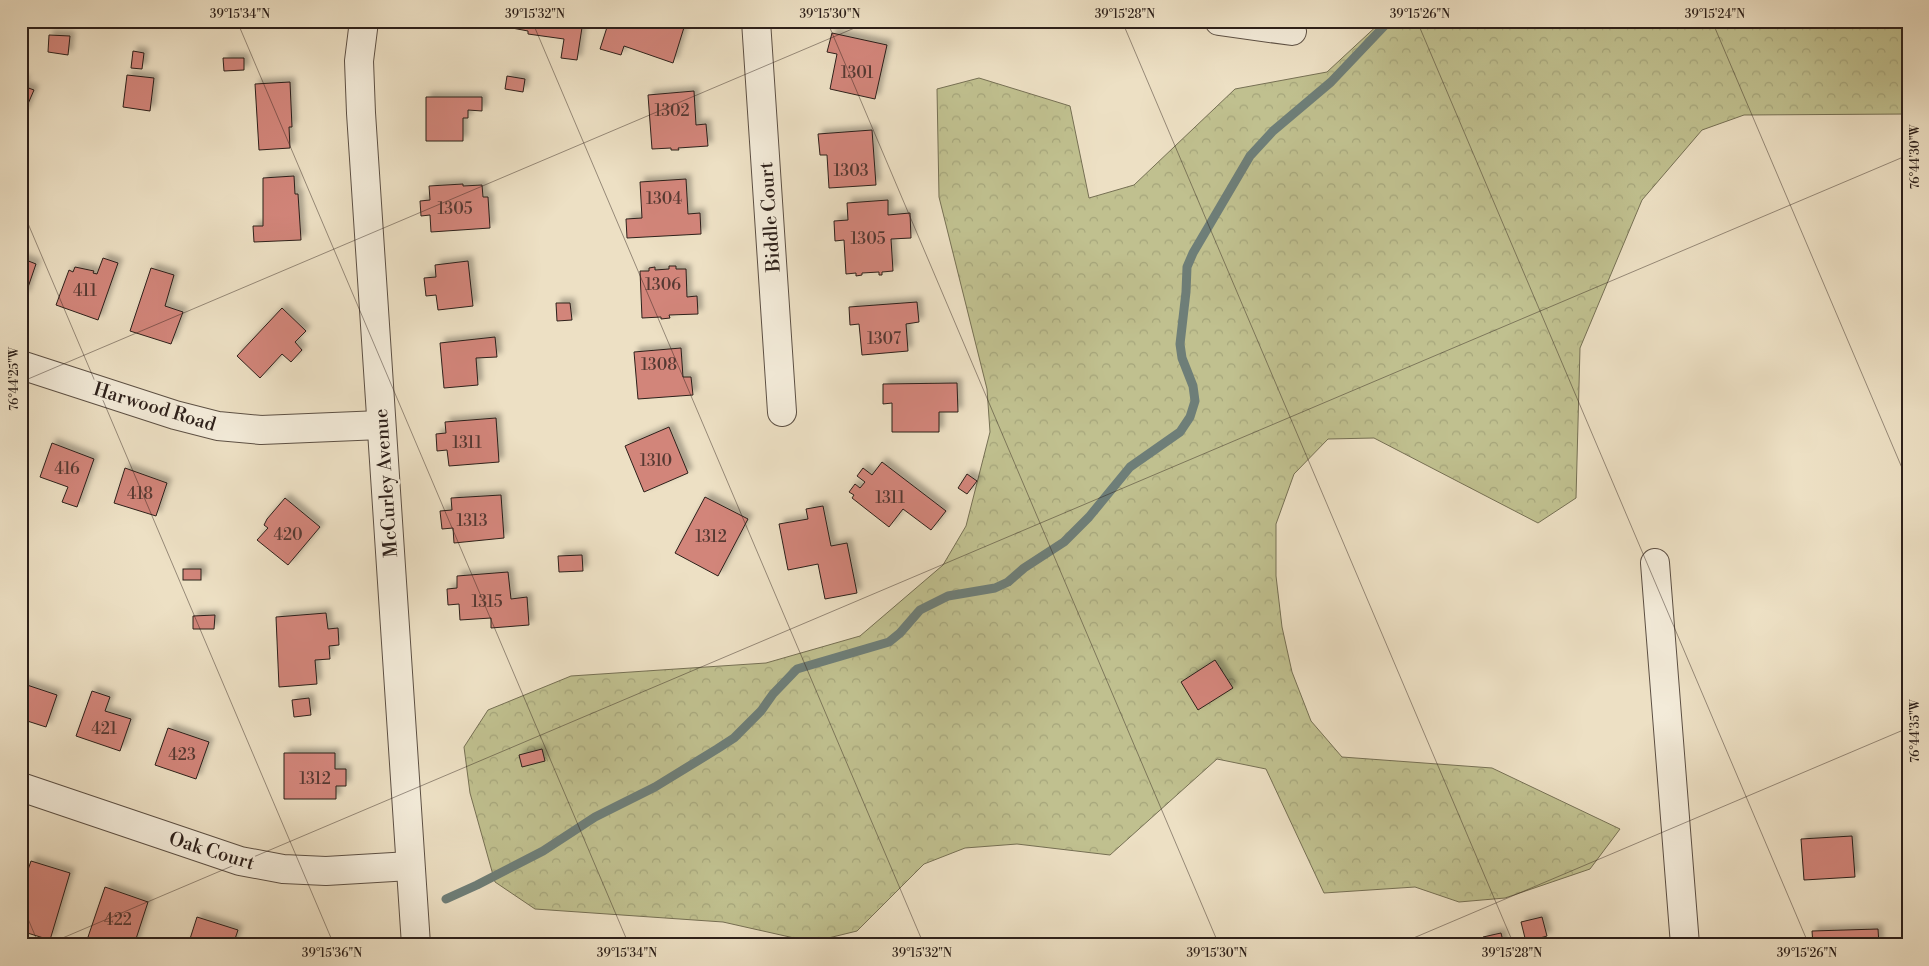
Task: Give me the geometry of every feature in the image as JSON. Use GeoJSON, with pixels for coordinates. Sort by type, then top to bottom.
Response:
{"type":"FeatureCollection","features":[{"type":"Feature","properties":{"kind":"street","name":"McCurley Avenue"},"geometry":{"type":"LineString","coordinates":[[364,21],[359,61],[361,112],[416,945]]}},
{"type":"Feature","properties":{"kind":"street","name":"Biddle Court"},"geometry":{"type":"LineString","coordinates":[[756,21],[782,412]]}},
{"type":"Feature","properties":{"kind":"street"},"geometry":{"type":"LineString","coordinates":[[1219,21],[1292,31]]}},
{"type":"Feature","properties":{"kind":"street","name":"Harwood Road"},"geometry":{"type":"LineString","coordinates":[[21,365],[175,415],[218,426],[262,430],[381,425]]}},
{"type":"Feature","properties":{"kind":"street"},"geometry":{"type":"LineString","coordinates":[[1656,563],[1685,945]]}},
{"type":"Feature","properties":{"kind":"street","name":"Oak Court"},"geometry":{"type":"LineString","coordinates":[[21,787],[240,860],[283,869],[326,871],[410,866]]}},
{"type":"Feature","properties":{"kind":"green space"},"geometry":{"type":"Polygon","coordinates":[[[1382,21],[1908,21],[1908,114],[1744,115],[1702,130],[1642,200],[1580,348],[1576,498],[1538,523],[1374,438],[1328,439],[1294,474],[1276,524],[1276,576],[1282,627],[1292,672],[1311,721],[1342,757],[1492,768],[1620,829],[1590,869],[1505,898],[1459,902],[1415,887],[1324,893],[1266,769],[1217,759],[1110,855],[1017,844],[965,848],[924,864],[857,931],[812,942],[723,922],[535,909],[495,882],[470,793],[464,747],[488,710],[571,676],[766,663],[860,636],[943,565],[966,526],[990,432],[987,389],[939,197],[937,89],[979,78],[1070,106],[1089,198],[1134,185],[1235,89],[1327,72],[1382,21]]]}},
{"type":"Feature","properties":{"kind":"building"},"geometry":{"type":"Polygon","coordinates":[[[429,21],[464,21],[463,26],[429,21]]]}},
{"type":"Feature","properties":{"kind":"building"},"geometry":{"type":"Polygon","coordinates":[[[513,21],[583,21],[577,60],[561,58],[564,39],[528,34],[528,31],[512,28],[513,21]]]}},
{"type":"Feature","properties":{"kind":"building"},"geometry":{"type":"Polygon","coordinates":[[[609,21],[686,21],[673,63],[624,46],[621,55],[600,49],[609,21]]]}},
{"type":"Feature","properties":{"kind":"building"},"geometry":{"type":"Polygon","coordinates":[[[832,33],[887,45],[875,99],[830,89],[837,54],[827,52],[832,33]]]}},
{"type":"Feature","properties":{"kind":"building"},"geometry":{"type":"Polygon","coordinates":[[[49,35],[70,36],[68,55],[48,52],[49,35]]]}},
{"type":"Feature","properties":{"kind":"building"},"geometry":{"type":"Polygon","coordinates":[[[133,51],[144,53],[142,69],[131,68],[133,51]]]}},
{"type":"Feature","properties":{"kind":"building"},"geometry":{"type":"Polygon","coordinates":[[[223,58],[244,58],[244,70],[224,71],[223,58]]]}},
{"type":"Feature","properties":{"kind":"building"},"geometry":{"type":"Polygon","coordinates":[[[127,75],[154,78],[150,111],[123,107],[127,75]]]}},
{"type":"Feature","properties":{"kind":"building"},"geometry":{"type":"Polygon","coordinates":[[[507,76],[525,79],[523,92],[505,89],[507,76]]]}},
{"type":"Feature","properties":{"kind":"building"},"geometry":{"type":"Polygon","coordinates":[[[21,79],[25,80],[23,86],[34,90],[24,113],[21,112],[21,79]]]}},
{"type":"Feature","properties":{"kind":"building"},"geometry":{"type":"Polygon","coordinates":[[[290,82],[292,127],[289,127],[290,148],[259,150],[255,84],[290,82]]]}},
{"type":"Feature","properties":{"kind":"building"},"geometry":{"type":"Polygon","coordinates":[[[694,91],[696,125],[706,124],[708,146],[678,148],[679,150],[671,150],[671,148],[652,149],[648,95],[694,91]]]}},
{"type":"Feature","properties":{"kind":"building"},"geometry":{"type":"Polygon","coordinates":[[[426,97],[482,97],[482,111],[468,110],[468,118],[463,118],[463,141],[426,141],[426,97]]]}},
{"type":"Feature","properties":{"kind":"building"},"geometry":{"type":"Polygon","coordinates":[[[872,130],[876,185],[829,188],[827,155],[820,155],[818,134],[872,130]]]}},
{"type":"Feature","properties":{"kind":"building"},"geometry":{"type":"Polygon","coordinates":[[[294,176],[295,194],[298,194],[301,240],[254,242],[253,226],[263,226],[263,178],[294,176]]]}},
{"type":"Feature","properties":{"kind":"building"},"geometry":{"type":"Polygon","coordinates":[[[686,179],[688,214],[700,213],[701,234],[627,238],[626,219],[642,218],[640,182],[686,179]]]}},
{"type":"Feature","properties":{"kind":"building"},"geometry":{"type":"Polygon","coordinates":[[[463,184],[463,186],[482,185],[483,197],[488,197],[490,228],[431,232],[430,215],[421,216],[420,201],[430,200],[429,186],[463,184]]]}},
{"type":"Feature","properties":{"kind":"building"},"geometry":{"type":"Polygon","coordinates":[[[888,200],[888,215],[910,213],[911,238],[891,239],[893,271],[882,272],[882,275],[879,275],[879,272],[862,273],[862,275],[856,276],[856,273],[846,274],[844,240],[835,241],[834,221],[848,220],[847,203],[888,200]]]}},
{"type":"Feature","properties":{"kind":"building"},"geometry":{"type":"Polygon","coordinates":[[[21,258],[36,264],[25,296],[21,294],[21,258]]]}},
{"type":"Feature","properties":{"kind":"building"},"geometry":{"type":"Polygon","coordinates":[[[103,258],[118,263],[98,320],[56,305],[69,270],[73,272],[75,267],[94,271],[93,273],[97,274],[103,258]]]}},
{"type":"Feature","properties":{"kind":"building"},"geometry":{"type":"Polygon","coordinates":[[[468,261],[473,306],[438,310],[436,295],[426,296],[424,278],[436,277],[435,265],[468,261]]]}},
{"type":"Feature","properties":{"kind":"building"},"geometry":{"type":"Polygon","coordinates":[[[669,266],[676,266],[676,269],[686,269],[687,297],[697,296],[698,314],[669,315],[670,318],[661,319],[661,317],[642,318],[640,271],[649,271],[649,268],[655,267],[655,270],[669,269],[669,266]]]}},
{"type":"Feature","properties":{"kind":"building"},"geometry":{"type":"Polygon","coordinates":[[[151,268],[174,275],[165,306],[183,312],[171,344],[130,331],[151,268]]]}},
{"type":"Feature","properties":{"kind":"building"},"geometry":{"type":"Polygon","coordinates":[[[917,302],[919,322],[906,324],[908,351],[862,355],[859,324],[850,325],[849,307],[917,302]]]}},
{"type":"Feature","properties":{"kind":"building"},"geometry":{"type":"Polygon","coordinates":[[[556,303],[570,303],[572,320],[557,321],[556,303]]]}},
{"type":"Feature","properties":{"kind":"building"},"geometry":{"type":"Polygon","coordinates":[[[282,308],[306,331],[295,342],[302,350],[291,362],[282,354],[260,378],[237,356],[282,308]]]}},
{"type":"Feature","properties":{"kind":"building"},"geometry":{"type":"Polygon","coordinates":[[[495,337],[497,357],[476,358],[478,385],[444,388],[440,343],[495,337]]]}},
{"type":"Feature","properties":{"kind":"building"},"geometry":{"type":"Polygon","coordinates":[[[681,348],[683,377],[691,377],[693,395],[638,399],[634,352],[681,348]]]}},
{"type":"Feature","properties":{"kind":"building"},"geometry":{"type":"Polygon","coordinates":[[[957,383],[958,412],[939,412],[939,432],[892,432],[892,403],[883,404],[883,384],[957,383]]]}},
{"type":"Feature","properties":{"kind":"building"},"geometry":{"type":"Polygon","coordinates":[[[496,418],[499,462],[449,466],[447,450],[437,451],[436,434],[446,433],[445,422],[496,418]]]}},
{"type":"Feature","properties":{"kind":"building"},"geometry":{"type":"Polygon","coordinates":[[[669,427],[688,473],[644,492],[625,446],[669,427]]]}},
{"type":"Feature","properties":{"kind":"building"},"geometry":{"type":"Polygon","coordinates":[[[52,443],[94,459],[77,507],[62,502],[68,487],[40,477],[52,443]]]}},
{"type":"Feature","properties":{"kind":"building"},"geometry":{"type":"Polygon","coordinates":[[[882,462],[946,511],[931,530],[903,509],[889,527],[852,498],[854,495],[849,492],[855,484],[860,488],[865,482],[857,476],[863,468],[872,475],[882,462]]]}},
{"type":"Feature","properties":{"kind":"building"},"geometry":{"type":"Polygon","coordinates":[[[125,468],[167,483],[156,516],[114,503],[125,468]]]}},
{"type":"Feature","properties":{"kind":"building"},"geometry":{"type":"Polygon","coordinates":[[[967,474],[977,481],[967,494],[958,488],[967,474]]]}},
{"type":"Feature","properties":{"kind":"building"},"geometry":{"type":"Polygon","coordinates":[[[501,495],[504,538],[454,543],[453,528],[442,529],[440,511],[452,510],[451,498],[501,495]]]}},
{"type":"Feature","properties":{"kind":"building"},"geometry":{"type":"Polygon","coordinates":[[[705,497],[748,519],[718,576],[675,553],[705,497]]]}},
{"type":"Feature","properties":{"kind":"building"},"geometry":{"type":"Polygon","coordinates":[[[285,498],[320,527],[288,565],[257,540],[268,528],[264,525],[267,519],[285,498]]]}},
{"type":"Feature","properties":{"kind":"building"},"geometry":{"type":"Polygon","coordinates":[[[823,506],[831,546],[847,543],[857,593],[825,599],[818,564],[788,570],[779,524],[808,519],[806,509],[823,506]]]}},
{"type":"Feature","properties":{"kind":"building"},"geometry":{"type":"Polygon","coordinates":[[[582,555],[583,571],[559,572],[558,556],[582,555]]]}},
{"type":"Feature","properties":{"kind":"building"},"geometry":{"type":"Polygon","coordinates":[[[183,569],[201,569],[201,580],[183,580],[183,569]]]}},
{"type":"Feature","properties":{"kind":"building"},"geometry":{"type":"Polygon","coordinates":[[[508,572],[511,599],[527,597],[529,625],[491,628],[491,618],[460,620],[459,604],[448,605],[447,589],[457,588],[457,576],[508,572]]]}},
{"type":"Feature","properties":{"kind":"building"},"geometry":{"type":"Polygon","coordinates":[[[326,613],[328,629],[338,628],[339,645],[329,646],[330,659],[315,660],[317,684],[279,687],[276,617],[326,613]]]}},
{"type":"Feature","properties":{"kind":"building"},"geometry":{"type":"Polygon","coordinates":[[[215,615],[214,629],[193,629],[193,616],[215,615]]]}},
{"type":"Feature","properties":{"kind":"building"},"geometry":{"type":"Polygon","coordinates":[[[1215,660],[1233,688],[1198,710],[1181,682],[1215,660]]]}},
{"type":"Feature","properties":{"kind":"building"},"geometry":{"type":"Polygon","coordinates":[[[21,683],[57,695],[46,727],[21,719],[21,683]]]}},
{"type":"Feature","properties":{"kind":"building"},"geometry":{"type":"Polygon","coordinates":[[[92,691],[110,697],[105,711],[131,719],[120,751],[76,736],[92,691]]]}},
{"type":"Feature","properties":{"kind":"building"},"geometry":{"type":"Polygon","coordinates":[[[309,698],[311,715],[294,717],[292,700],[309,698]]]}},
{"type":"Feature","properties":{"kind":"building"},"geometry":{"type":"Polygon","coordinates":[[[168,728],[209,742],[196,779],[155,765],[168,728]]]}},
{"type":"Feature","properties":{"kind":"building"},"geometry":{"type":"Polygon","coordinates":[[[542,749],[545,761],[522,767],[519,755],[542,749]]]}},
{"type":"Feature","properties":{"kind":"building"},"geometry":{"type":"Polygon","coordinates":[[[284,753],[335,753],[335,769],[346,769],[346,786],[336,786],[336,799],[284,799],[284,753]]]}},
{"type":"Feature","properties":{"kind":"building"},"geometry":{"type":"Polygon","coordinates":[[[1852,836],[1855,877],[1804,880],[1801,839],[1852,836]]]}},
{"type":"Feature","properties":{"kind":"building"},"geometry":{"type":"Polygon","coordinates":[[[31,861],[70,873],[50,940],[21,931],[21,907],[25,897],[21,896],[21,890],[31,861]]]}},
{"type":"Feature","properties":{"kind":"building"},"geometry":{"type":"Polygon","coordinates":[[[105,887],[148,902],[134,945],[112,945],[88,937],[105,887]]]}},
{"type":"Feature","properties":{"kind":"building"},"geometry":{"type":"Polygon","coordinates":[[[197,917],[238,930],[233,945],[188,945],[197,917]]]}},
{"type":"Feature","properties":{"kind":"building"},"geometry":{"type":"Polygon","coordinates":[[[1542,917],[1547,936],[1526,942],[1521,922],[1542,917]]]}},
{"type":"Feature","properties":{"kind":"building"},"geometry":{"type":"Polygon","coordinates":[[[1878,929],[1879,945],[1813,945],[1812,931],[1878,929]]]}},
{"type":"Feature","properties":{"kind":"building"},"geometry":{"type":"Polygon","coordinates":[[[1501,933],[1504,945],[1485,945],[1483,937],[1501,933]]]}},
{"type":"Feature","properties":{"kind":"waterway"},"geometry":{"type":"LineString","coordinates":[[446,899],[543,851],[595,817],[655,787],[734,738],[761,711],[773,694],[797,669],[889,642],[900,633],[920,610],[948,596],[995,588],[1008,582],[1024,568],[1064,542],[1089,517],[1130,467],[1180,432],[1190,417],[1195,401],[1193,386],[1182,358],[1180,344],[1187,267],[1193,253],[1250,156],[1273,131],[1331,82],[1389,21]]}}]}
